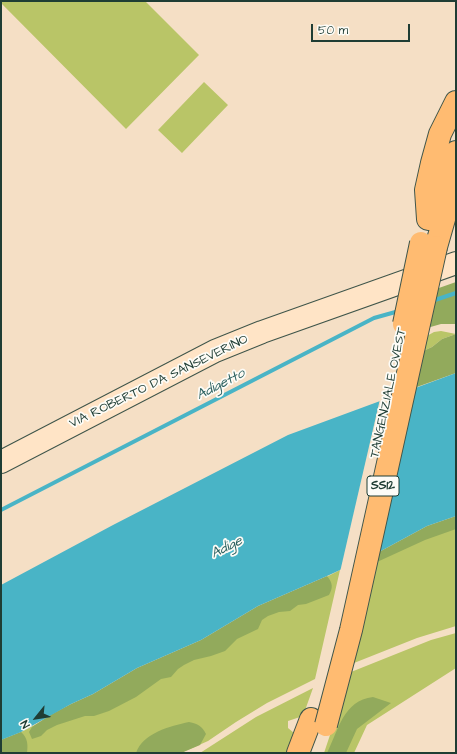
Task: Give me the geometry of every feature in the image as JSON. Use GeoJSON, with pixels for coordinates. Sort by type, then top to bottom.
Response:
{"type":"FeatureCollection","features":[{"type":"Feature","properties":{"kind":"highway"},"geometry":{"type":"LineString","coordinates":[[428,219],[426,190],[432,163],[440,134],[456,102]]}},
{"type":"Feature","properties":{"kind":"highway","name":"TANGENZIALE OVEST"},"geometry":{"type":"LineString","coordinates":[[314,753],[318,722],[351,630],[429,245],[428,219],[436,192],[456,152]]}},
{"type":"Feature","properties":{"kind":"highway","name":"TANGENZIALE OVEST"},"geometry":{"type":"LineString","coordinates":[[429,245],[446,212],[456,188]]}},
{"type":"Feature","properties":{"kind":"highway","name":"TANGENZIALE OVEST"},"geometry":{"type":"LineString","coordinates":[[298,753],[318,722]]}},
{"type":"Feature","properties":{"kind":"street","name":"VIA ROBERTO DA SANSEVERINO"},"geometry":{"type":"LineString","coordinates":[[1,462],[215,351],[269,329],[456,263]]}},
{"type":"Feature","properties":{"kind":"green space"},"geometry":{"type":"Polygon","coordinates":[[[1,1],[145,1],[199,55],[126,129],[1,3],[1,1]]]}},
{"type":"Feature","properties":{"kind":"green space"},"geometry":{"type":"Polygon","coordinates":[[[204,82],[228,105],[182,153],[158,130],[204,82]]]}},
{"type":"Feature","properties":{"kind":"green space"},"geometry":{"type":"Polygon","coordinates":[[[456,282],[456,324],[441,324],[427,328],[436,289],[456,282]]]}},
{"type":"Feature","properties":{"kind":"green space"},"geometry":{"type":"Polygon","coordinates":[[[441,331],[456,334],[442,339],[432,347],[421,352],[425,337],[434,332],[441,331]]]}},
{"type":"Feature","properties":{"kind":"green space"},"geometry":{"type":"Polygon","coordinates":[[[456,334],[456,373],[414,388],[421,352],[432,347],[442,339],[456,334]]]}},
{"type":"Feature","properties":{"kind":"green space"},"geometry":{"type":"Polygon","coordinates":[[[456,516],[456,626],[417,638],[354,663],[379,552],[456,516]]]}},
{"type":"Feature","properties":{"kind":"green space"},"geometry":{"type":"Polygon","coordinates":[[[456,516],[456,529],[425,540],[377,562],[379,552],[427,526],[456,516]]]}},
{"type":"Feature","properties":{"kind":"green space"},"geometry":{"type":"Polygon","coordinates":[[[340,570],[315,679],[267,703],[208,741],[181,753],[1,753],[1,740],[21,732],[340,570]]]}},
{"type":"Feature","properties":{"kind":"green space"},"geometry":{"type":"Polygon","coordinates":[[[327,576],[332,586],[329,595],[306,604],[298,605],[290,611],[279,612],[268,616],[262,620],[258,629],[237,639],[225,651],[194,660],[184,665],[171,677],[161,679],[136,697],[109,711],[94,716],[85,716],[57,725],[47,730],[41,736],[32,739],[29,732],[32,727],[50,715],[93,694],[137,668],[201,640],[258,606],[327,576]]]}},
{"type":"Feature","properties":{"kind":"green space"},"geometry":{"type":"Polygon","coordinates":[[[456,633],[456,668],[367,725],[354,753],[324,753],[351,672],[431,640],[456,633]]]}},
{"type":"Feature","properties":{"kind":"green space"},"geometry":{"type":"Polygon","coordinates":[[[313,688],[303,716],[288,721],[288,728],[294,733],[289,753],[200,753],[256,717],[313,688]]]}},
{"type":"Feature","properties":{"kind":"green space"},"geometry":{"type":"Polygon","coordinates":[[[373,697],[391,703],[357,729],[346,753],[327,753],[348,710],[355,704],[373,697]]]}},
{"type":"Feature","properties":{"kind":"green space"},"geometry":{"type":"Polygon","coordinates":[[[189,722],[199,726],[206,734],[200,745],[181,753],[136,753],[145,740],[151,735],[166,728],[189,722]]]}},
{"type":"Feature","properties":{"kind":"green space"},"geometry":{"type":"Polygon","coordinates":[[[21,732],[27,742],[27,753],[1,753],[1,740],[21,732]]]}},
{"type":"Feature","properties":{"kind":"water","name":"Adige"},"geometry":{"type":"Polygon","coordinates":[[[456,373],[456,516],[427,526],[379,552],[258,606],[201,640],[137,668],[93,694],[71,704],[21,732],[1,740],[1,585],[113,525],[288,435],[456,373]]]}},
{"type":"Feature","properties":{"kind":"pier"},"geometry":{"type":"Polygon","coordinates":[[[414,386],[378,554],[340,572],[380,399],[414,386]]]}},
{"type":"Feature","properties":{"kind":"waterway","name":"Adigetto"},"geometry":{"type":"LineString","coordinates":[[432,301],[456,293]]}},
{"type":"Feature","properties":{"kind":"waterway","name":"Adigetto"},"geometry":{"type":"LineString","coordinates":[[1,510],[374,318],[399,311]]}}]}
